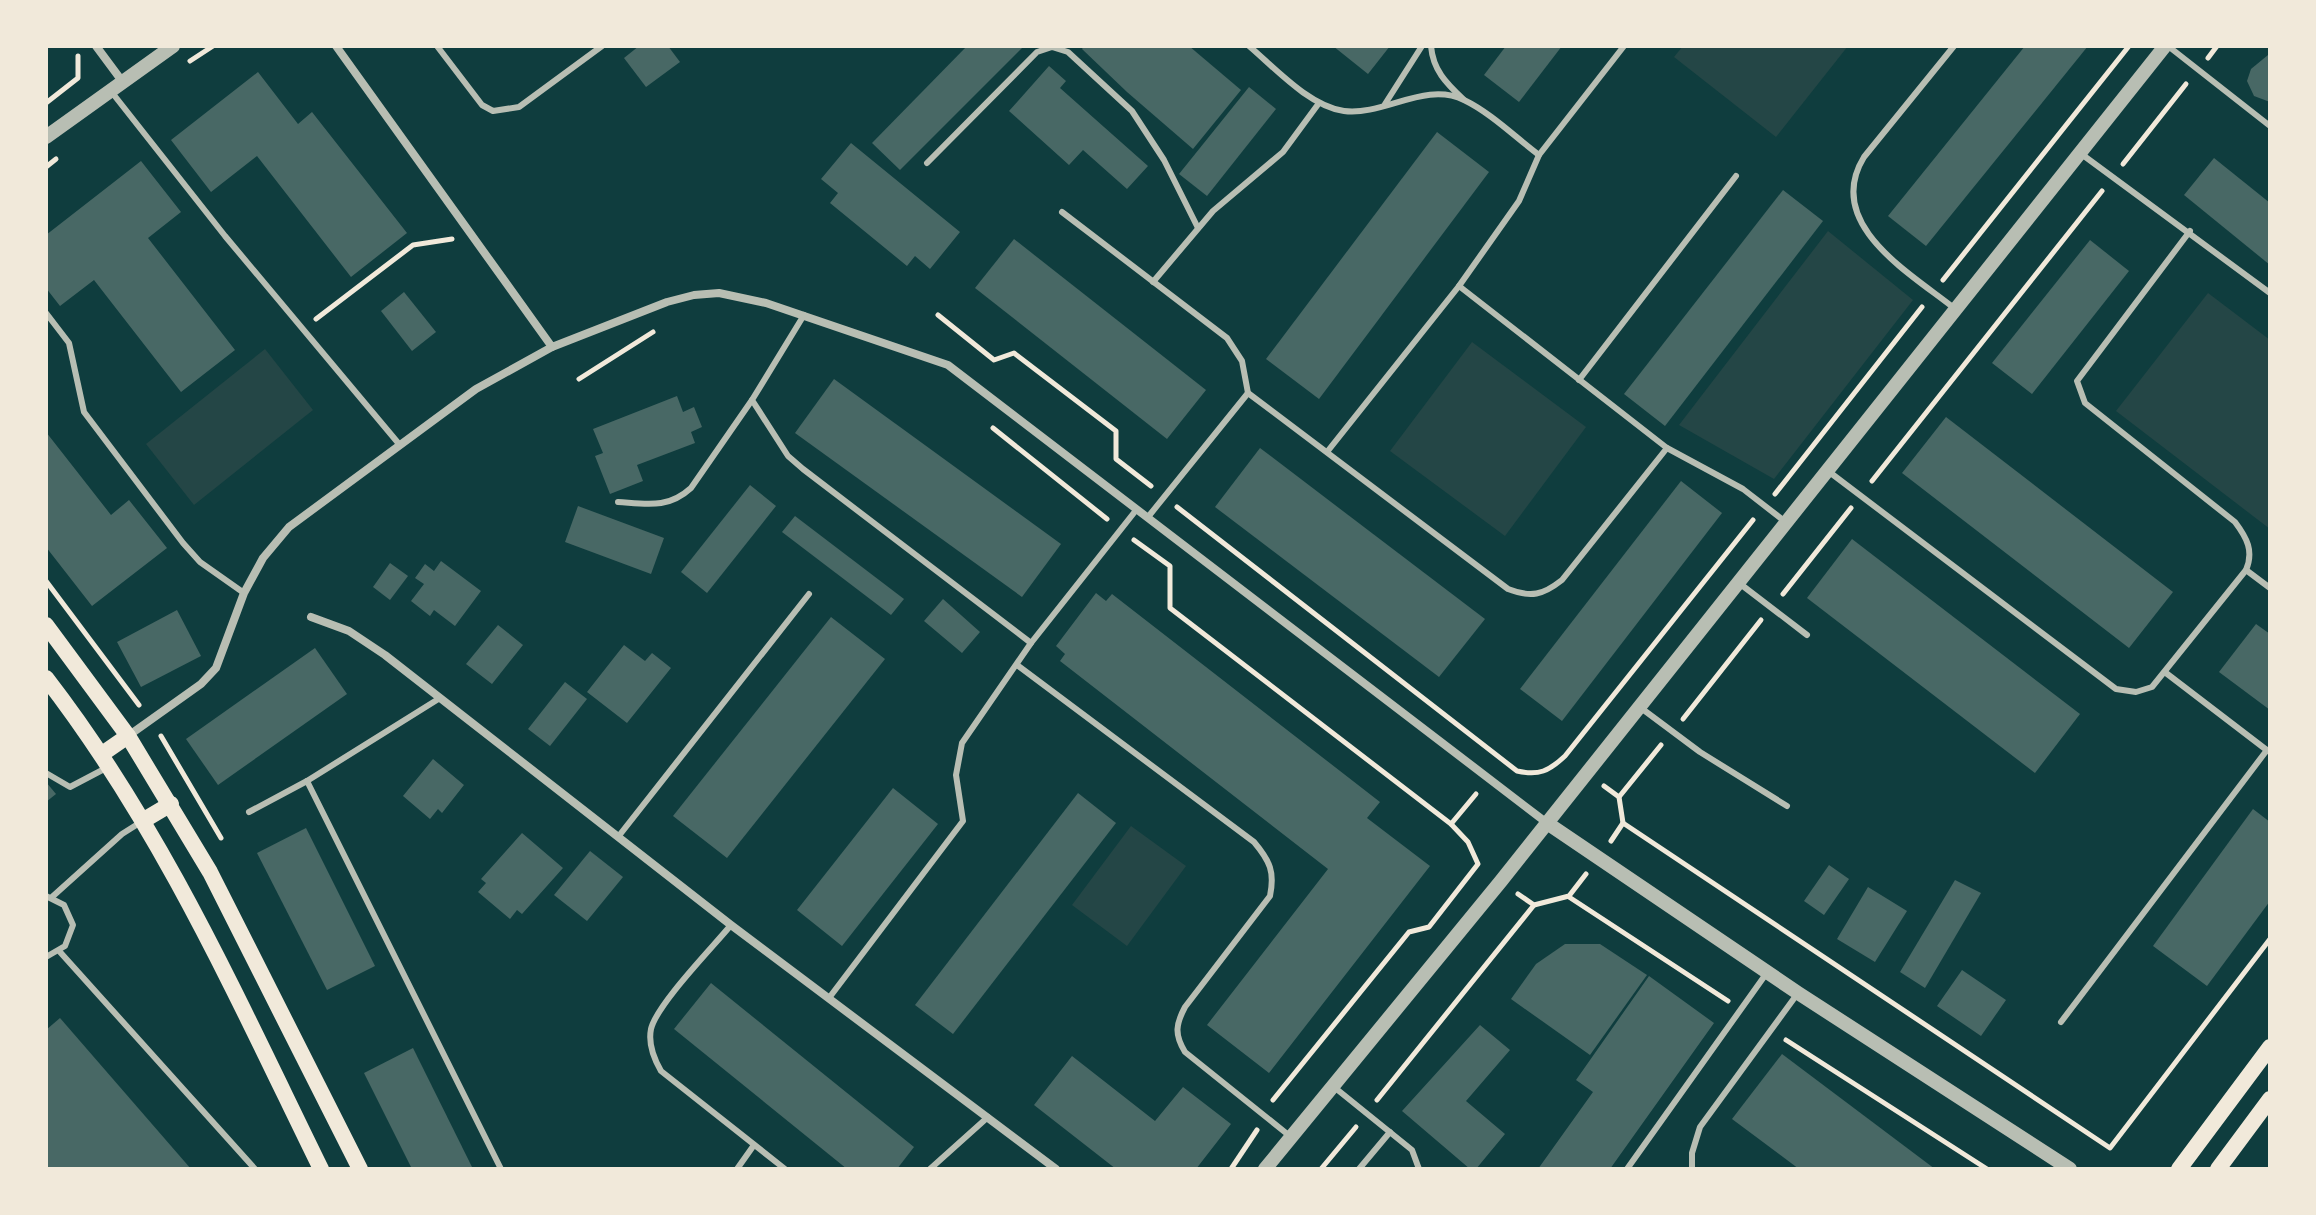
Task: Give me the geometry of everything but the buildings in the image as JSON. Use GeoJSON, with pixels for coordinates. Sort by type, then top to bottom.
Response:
{"type":"FeatureCollection","features":[{"type":"Feature","properties":{"kind":"main road"},"geometry":{"type":"LineString","coordinates":[[46,625],[128,736],[171,804],[210,872],[360,1169]]}},
{"type":"Feature","properties":{"kind":"main road"},"geometry":{"type":"LineString","coordinates":[[46,678],[106,760],[182,887],[321,1169]]}},
{"type":"Feature","properties":{"kind":"main road"},"geometry":{"type":"LineString","coordinates":[[106,760],[128,736]]}},
{"type":"Feature","properties":{"kind":"main road"},"geometry":{"type":"LineString","coordinates":[[144,820],[171,804]]}},
{"type":"Feature","properties":{"kind":"main road"},"geometry":{"type":"LineString","coordinates":[[2179,1169],[2270,1047]]}},
{"type":"Feature","properties":{"kind":"main road"},"geometry":{"type":"LineString","coordinates":[[2218,1169],[2270,1099]]}},
{"type":"Feature","properties":{"kind":"street"},"geometry":{"type":"LineString","coordinates":[[96,46],[116,86]]}},
{"type":"Feature","properties":{"kind":"street"},"geometry":{"type":"LineString","coordinates":[[46,137],[173,46]]}},
{"type":"Feature","properties":{"kind":"street"},"geometry":{"type":"LineString","coordinates":[[336,46],[552,347]]}},
{"type":"Feature","properties":{"kind":"street"},"geometry":{"type":"LineString","coordinates":[[1265,1169],[1547,823],[2167,46]]}},
{"type":"Feature","properties":{"kind":"street"},"geometry":{"type":"LineString","coordinates":[[128,736],[201,684],[216,668],[244,593],[263,558],[289,527],[399,444],[476,389],[552,347],[694,295],[741,295],[916,352],[955,370],[1547,823],[1798,993],[2070,1169]]}},
{"type":"Feature","properties":{"kind":"street"},"geometry":{"type":"LineString","coordinates":[[311,617],[349,631],[440,698],[731,925],[1052,1168]]}},
{"type":"Feature","properties":{"kind":"lane"},"geometry":{"type":"LineString","coordinates":[[437,46],[482,105],[505,111],[519,107],[602,46]]}},
{"type":"Feature","properties":{"kind":"lane"},"geometry":{"type":"LineString","coordinates":[[1249,46],[1319,103],[1343,111],[1442,94],[1464,100]]}},
{"type":"Feature","properties":{"kind":"lane"},"geometry":{"type":"LineString","coordinates":[[1384,105],[1422,46]]}},
{"type":"Feature","properties":{"kind":"lane"},"geometry":{"type":"LineString","coordinates":[[1431,46],[1432,59],[1443,80],[1464,100],[1539,155]]}},
{"type":"Feature","properties":{"kind":"lane"},"geometry":{"type":"LineString","coordinates":[[1327,452],[1459,286],[1519,201],[1539,155],[1624,46]]}},
{"type":"Feature","properties":{"kind":"lane"},"geometry":{"type":"LineString","coordinates":[[1954,46],[1864,157],[1856,170],[1853,188],[1854,206],[1874,243],[1956,309]]}},
{"type":"Feature","properties":{"kind":"lane"},"geometry":{"type":"LineString","coordinates":[[2167,46],[2270,126]]}},
{"type":"Feature","properties":{"kind":"lane"},"geometry":{"type":"LineString","coordinates":[[927,163],[1037,52],[1052,47],[1068,52],[1132,111],[1164,160],[1198,228]]}},
{"type":"Feature","properties":{"kind":"lane"},"geometry":{"type":"LineString","coordinates":[[116,86],[303,330],[399,444]]}},
{"type":"Feature","properties":{"kind":"lane"},"geometry":{"type":"LineString","coordinates":[[1153,282],[1213,211],[1283,152],[1319,103]]}},
{"type":"Feature","properties":{"kind":"lane"},"geometry":{"type":"LineString","coordinates":[[2080,153],[2190,231],[2270,293]]}},
{"type":"Feature","properties":{"kind":"lane"},"geometry":{"type":"LineString","coordinates":[[1579,380],[1736,176]]}},
{"type":"Feature","properties":{"kind":"lane"},"geometry":{"type":"LineString","coordinates":[[1062,212],[1227,338],[1242,361],[1248,393],[1508,589],[1524,596],[1538,595],[1562,580],[1667,448]]}},
{"type":"Feature","properties":{"kind":"lane"},"geometry":{"type":"LineString","coordinates":[[1828,471],[2116,689],[2136,692],[2152,687],[2246,570],[2251,558],[2247,539],[2235,522],[2085,403],[2078,393],[2077,381],[2082,370],[2190,231]]}},
{"type":"Feature","properties":{"kind":"lane"},"geometry":{"type":"LineString","coordinates":[[1459,286],[1667,448],[1765,506],[1787,523]]}},
{"type":"Feature","properties":{"kind":"lane"},"geometry":{"type":"LineString","coordinates":[[46,313],[69,343],[84,412],[183,543],[200,562],[244,593]]}},
{"type":"Feature","properties":{"kind":"lane"},"geometry":{"type":"LineString","coordinates":[[618,502],[665,505],[678,500],[691,488],[752,400],[804,315]]}},
{"type":"Feature","properties":{"kind":"lane"},"geometry":{"type":"LineString","coordinates":[[1148,517],[1248,393]]}},
{"type":"Feature","properties":{"kind":"lane"},"geometry":{"type":"LineString","coordinates":[[752,400],[788,456],[1031,643]]}},
{"type":"Feature","properties":{"kind":"lane"},"geometry":{"type":"LineString","coordinates":[[829,998],[963,821],[956,775],[962,743],[1031,643],[1137,509]]}},
{"type":"Feature","properties":{"kind":"lane"},"geometry":{"type":"LineString","coordinates":[[2246,570],[2270,588]]}},
{"type":"Feature","properties":{"kind":"lane"},"geometry":{"type":"LineString","coordinates":[[1739,583],[1807,635]]}},
{"type":"Feature","properties":{"kind":"lane"},"geometry":{"type":"LineString","coordinates":[[618,837],[809,594]]}},
{"type":"Feature","properties":{"kind":"lane"},"geometry":{"type":"LineString","coordinates":[[1017,665],[1254,842],[1267,857],[1274,875],[1270,896],[1176,1023],[1178,1039],[1185,1052],[1291,1137]]}},
{"type":"Feature","properties":{"kind":"lane"},"geometry":{"type":"LineString","coordinates":[[2061,1022],[2269,751],[2166,673]]}},
{"type":"Feature","properties":{"kind":"lane"},"geometry":{"type":"LineString","coordinates":[[249,812],[307,781],[440,698]]}},
{"type":"Feature","properties":{"kind":"lane"},"geometry":{"type":"LineString","coordinates":[[1640,707],[1672,732],[1787,806]]}},
{"type":"Feature","properties":{"kind":"lane"},"geometry":{"type":"LineString","coordinates":[[46,773],[70,787],[106,760]]}},
{"type":"Feature","properties":{"kind":"lane"},"geometry":{"type":"LineString","coordinates":[[307,781],[501,1169]]}},
{"type":"Feature","properties":{"kind":"lane"},"geometry":{"type":"LineString","coordinates":[[46,957],[60,952],[69,940],[73,925],[64,905],[49,896],[111,843],[144,820]]}},
{"type":"Feature","properties":{"kind":"lane"},"geometry":{"type":"LineString","coordinates":[[731,925],[661,1009],[651,1030],[652,1055],[661,1071],[785,1169]]}},
{"type":"Feature","properties":{"kind":"lane"},"geometry":{"type":"LineString","coordinates":[[60,952],[255,1169]]}},
{"type":"Feature","properties":{"kind":"lane"},"geometry":{"type":"LineString","coordinates":[[1627,1169],[1767,972]]}},
{"type":"Feature","properties":{"kind":"lane"},"geometry":{"type":"LineString","coordinates":[[1692,1169],[1692,1153],[1700,1127],[1798,993]]}},
{"type":"Feature","properties":{"kind":"lane"},"geometry":{"type":"LineString","coordinates":[[1333,1086],[1412,1150],[1419,1169]]}},
{"type":"Feature","properties":{"kind":"lane"},"geometry":{"type":"LineString","coordinates":[[930,1169],[988,1117]]}},
{"type":"Feature","properties":{"kind":"lane"},"geometry":{"type":"LineString","coordinates":[[1359,1169],[1390,1132]]}},
{"type":"Feature","properties":{"kind":"lane"},"geometry":{"type":"LineString","coordinates":[[737,1169],[754,1145]]}},
{"type":"Feature","properties":{"kind":"path"},"geometry":{"type":"LineString","coordinates":[[938,315],[994,360],[1014,353],[1116,431],[1116,459],[1517,771],[1535,775],[1552,769],[1565,756],[2129,46]]}},
{"type":"Feature","properties":{"kind":"path"},"geometry":{"type":"LineString","coordinates":[[1619,797],[2217,46]]}},
{"type":"Feature","properties":{"kind":"path"},"geometry":{"type":"LineString","coordinates":[[46,103],[78,78]]}},
{"type":"Feature","properties":{"kind":"path"},"geometry":{"type":"LineString","coordinates":[[303,330],[413,245],[443,241]]}},
{"type":"Feature","properties":{"kind":"path"},"geometry":{"type":"LineString","coordinates":[[579,379],[665,326]]}},
{"type":"Feature","properties":{"kind":"path"},"geometry":{"type":"LineString","coordinates":[[985,422],[1170,566],[1170,608],[1451,824],[1468,842],[1478,864],[1429,927],[1409,932],[1275,1096],[1231,1169]]}},
{"type":"Feature","properties":{"kind":"path"},"geometry":{"type":"LineString","coordinates":[[1623,823],[2110,1148],[2270,939]]}},
{"type":"Feature","properties":{"kind":"path"},"geometry":{"type":"LineString","coordinates":[[1321,1169],[1534,905],[1569,896]]}},
{"type":"Feature","properties":{"kind":"shaded area"},"geometry":{"type":"Polygon","coordinates":[[[1683,46],[1848,46],[1776,137],[1674,57],[1683,46]]]}},
{"type":"Feature","properties":{"kind":"shaded area"},"geometry":{"type":"Polygon","coordinates":[[[1828,231],[1913,300],[1774,479],[1679,425],[1828,231]]]}},
{"type":"Feature","properties":{"kind":"shaded area"},"geometry":{"type":"Polygon","coordinates":[[[2208,293],[2270,340],[2270,529],[2116,411],[2208,293]]]}},
{"type":"Feature","properties":{"kind":"shaded area"},"geometry":{"type":"Polygon","coordinates":[[[1472,342],[1586,427],[1505,536],[1390,451],[1472,342]]]}},
{"type":"Feature","properties":{"kind":"shaded area"},"geometry":{"type":"Polygon","coordinates":[[[265,349],[313,410],[194,505],[146,444],[265,349]]]}},
{"type":"Feature","properties":{"kind":"shaded area"},"geometry":{"type":"Polygon","coordinates":[[[1131,826],[1186,866],[1127,946],[1072,905],[1131,826]]]}}]}
